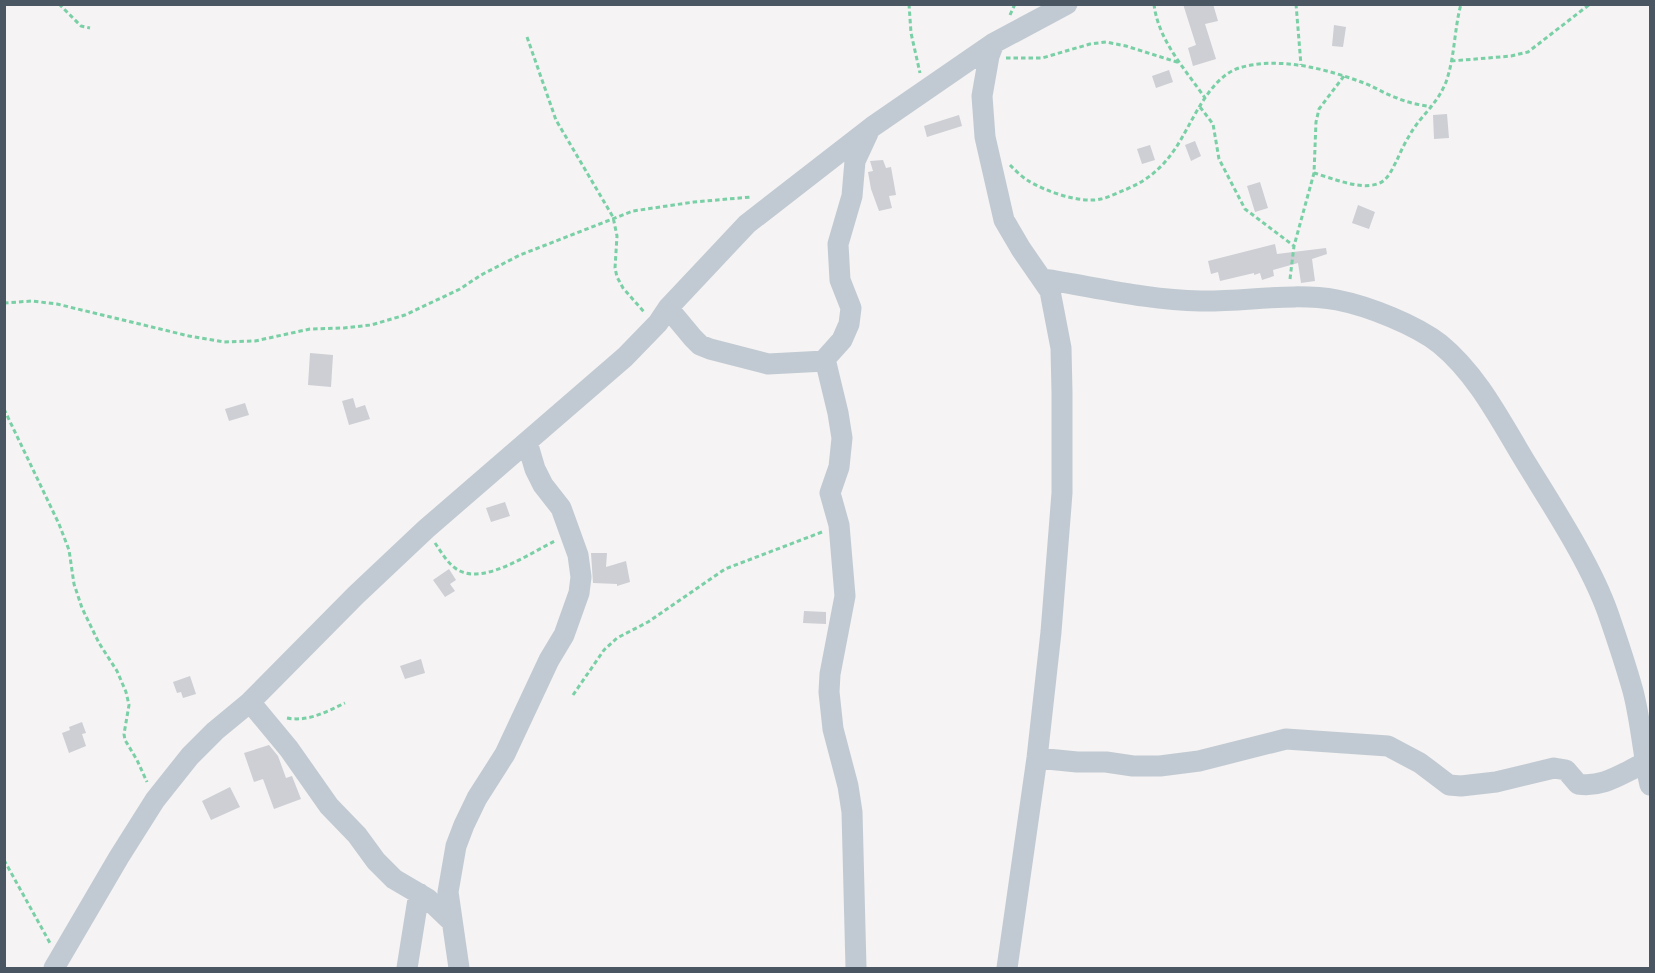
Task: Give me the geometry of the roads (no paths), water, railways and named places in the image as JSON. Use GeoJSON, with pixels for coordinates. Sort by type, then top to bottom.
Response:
{"type":"FeatureCollection","features":[{"type":"Feature","properties":{"kind":"street"},"geometry":{"type":"LineString","coordinates":[[57,964],[156,800],[190,756],[215,731],[250,702],[356,595],[426,529],[625,357],[747,224],[872,127],[924,92],[1067,4]]}},
{"type":"Feature","properties":{"kind":"street"},"geometry":{"type":"LineString","coordinates":[[992,50],[982,96],[985,137],[1000,207],[1008,228],[1050,291],[1060,348],[1062,493],[1052,632],[1037,758],[1007,969]]}},
{"type":"Feature","properties":{"kind":"street"},"geometry":{"type":"LineString","coordinates":[[663,315],[700,345],[710,349],[768,364],[825,361],[842,340],[849,324],[850,308],[840,280],[838,244],[852,196],[855,161],[872,127]]}},
{"type":"Feature","properties":{"kind":"street"},"geometry":{"type":"LineString","coordinates":[[1043,279],[1153,298],[1199,301],[1288,298],[1335,300],[1364,307],[1419,329],[1440,344],[1465,367],[1480,388],[1593,578],[1608,612],[1633,692],[1650,785]]}},
{"type":"Feature","properties":{"kind":"street"},"geometry":{"type":"LineString","coordinates":[[825,361],[843,438],[839,467],[830,493],[839,525],[845,596],[830,674],[829,692],[833,729],[848,786],[852,812],[856,969]]}},
{"type":"Feature","properties":{"kind":"street"},"geometry":{"type":"LineString","coordinates":[[459,969],[448,892],[452,864],[464,825],[477,798],[505,754],[549,660],[564,636],[579,593],[580,565],[570,534],[561,508],[543,485],[535,469],[527,442]]}},
{"type":"Feature","properties":{"kind":"street"},"geometry":{"type":"LineString","coordinates":[[250,702],[290,749],[329,806],[357,835],[376,861],[394,879],[428,899],[452,922]]}},
{"type":"Feature","properties":{"kind":"street"},"geometry":{"type":"LineString","coordinates":[[1037,758],[1066,762],[1160,766],[1199,761],[1286,739],[1343,742],[1388,746],[1420,763],[1449,785],[1461,786],[1496,782],[1554,768],[1566,770],[1578,784],[1591,786],[1606,782],[1645,763]]}},
{"type":"Feature","properties":{"kind":"street"},"geometry":{"type":"LineString","coordinates":[[407,969],[419,893]]}}]}
